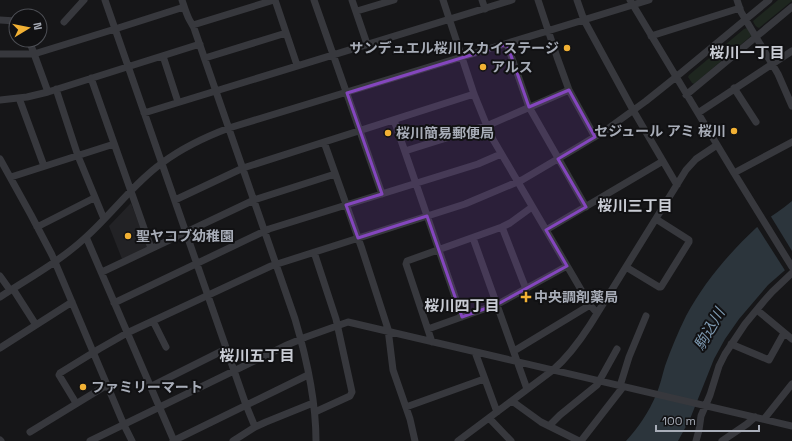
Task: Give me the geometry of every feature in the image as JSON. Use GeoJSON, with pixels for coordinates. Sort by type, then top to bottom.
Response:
{"type":"FeatureCollection","features":[{"type":"Feature","properties":{"kind":"street"},"geometry":{"type":"LineString","coordinates":[[64,22],[84,0]]}},
{"type":"Feature","properties":{"kind":"street"},"geometry":{"type":"LineString","coordinates":[[105,0],[254,427]]}},
{"type":"Feature","properties":{"kind":"street"},"geometry":{"type":"LineString","coordinates":[[193,25],[274,0],[297,65]]}},
{"type":"Feature","properties":{"kind":"street"},"geometry":{"type":"LineString","coordinates":[[314,0],[382,194]]}},
{"type":"Feature","properties":{"kind":"street"},"geometry":{"type":"LineString","coordinates":[[352,0],[367,44]]}},
{"type":"Feature","properties":{"kind":"street"},"geometry":{"type":"LineString","coordinates":[[356,11],[394,0]]}},
{"type":"Feature","properties":{"kind":"street"},"geometry":{"type":"LineString","coordinates":[[442,0],[486,126],[517,182],[590,304],[597,313]]}},
{"type":"Feature","properties":{"kind":"street"},"geometry":{"type":"LineString","coordinates":[[482,0],[485,9]]}},
{"type":"Feature","properties":{"kind":"street"},"geometry":{"type":"LineString","coordinates":[[144,113],[512,0]]}},
{"type":"Feature","properties":{"kind":"street"},"geometry":{"type":"LineString","coordinates":[[538,0],[569,90],[595,137]]}},
{"type":"Feature","properties":{"kind":"street"},"geometry":{"type":"LineString","coordinates":[[577,0],[584,20],[633,110],[677,185]]}},
{"type":"Feature","properties":{"kind":"street"},"geometry":{"type":"LineString","coordinates":[[0,297],[74,248],[86,238],[161,163],[208,136],[229,128],[584,20],[631,3],[649,0]]}},
{"type":"Feature","properties":{"kind":"street"},"geometry":{"type":"LineString","coordinates":[[737,0],[746,19],[790,97],[792,106]]}},
{"type":"Feature","properties":{"kind":"street"},"geometry":{"type":"LineString","coordinates":[[76,404],[59,375],[93,352],[127,333],[276,264],[466,204],[517,182],[558,160],[595,137],[633,110],[676,77],[769,0]]}},
{"type":"Feature","properties":{"kind":"street"},"geometry":{"type":"LineString","coordinates":[[631,3],[792,267]]}},
{"type":"Feature","properties":{"kind":"street"},"geometry":{"type":"LineString","coordinates":[[0,54],[34,54],[115,29],[183,4],[190,22],[193,25],[205,58],[295,319],[315,412],[316,441]]}},
{"type":"Feature","properties":{"kind":"street"},"geometry":{"type":"LineString","coordinates":[[686,95],[792,7]]}},
{"type":"Feature","properties":{"kind":"street"},"geometry":{"type":"LineString","coordinates":[[651,36],[740,8]]}},
{"type":"Feature","properties":{"kind":"street"},"geometry":{"type":"LineString","coordinates":[[205,58],[286,33]]}},
{"type":"Feature","properties":{"kind":"street"},"geometry":{"type":"LineString","coordinates":[[0,100],[48,92],[200,44]]}},
{"type":"Feature","properties":{"kind":"street"},"geometry":{"type":"LineString","coordinates":[[507,44],[529,107],[586,207]]}},
{"type":"Feature","properties":{"kind":"street"},"geometry":{"type":"LineString","coordinates":[[32,48],[48,92]]}},
{"type":"Feature","properties":{"kind":"street"},"geometry":{"type":"LineString","coordinates":[[698,113],[792,51]]}},
{"type":"Feature","properties":{"kind":"street"},"geometry":{"type":"LineString","coordinates":[[163,56],[178,102]]}},
{"type":"Feature","properties":{"kind":"street"},"geometry":{"type":"LineString","coordinates":[[92,78],[150,248]]}},
{"type":"Feature","properties":{"kind":"street"},"geometry":{"type":"LineString","coordinates":[[734,88],[756,122]]}},
{"type":"Feature","properties":{"kind":"street"},"geometry":{"type":"LineString","coordinates":[[56,89],[78,156],[94,198],[104,219]]}},
{"type":"Feature","properties":{"kind":"street"},"geometry":{"type":"LineString","coordinates":[[405,151],[486,126],[569,90]]}},
{"type":"Feature","properties":{"kind":"street"},"geometry":{"type":"LineString","coordinates":[[175,200],[243,168],[474,94]]}},
{"type":"Feature","properties":{"kind":"street"},"geometry":{"type":"LineString","coordinates":[[19,98],[44,166]]}},
{"type":"Feature","properties":{"kind":"street"},"geometry":{"type":"LineString","coordinates":[[394,120],[462,317]]}},
{"type":"Feature","properties":{"kind":"street"},"geometry":{"type":"LineString","coordinates":[[324,142],[334,174],[358,238],[388,332],[393,370],[412,426],[415,441]]}},
{"type":"Feature","properties":{"kind":"street"},"geometry":{"type":"LineString","coordinates":[[734,173],[792,142]]}},
{"type":"Feature","properties":{"kind":"street"},"geometry":{"type":"LineString","coordinates":[[11,177],[114,144]]}},
{"type":"Feature","properties":{"kind":"street"},"geometry":{"type":"LineString","coordinates":[[463,440],[512,400],[553,370],[573,349],[656,220],[686,170],[696,159],[717,145]]}},
{"type":"Feature","properties":{"kind":"street"},"geometry":{"type":"LineString","coordinates":[[114,302],[265,231],[478,164],[501,154]]}},
{"type":"Feature","properties":{"kind":"street"},"geometry":{"type":"LineString","coordinates":[[0,160],[11,177],[55,262],[132,441]]}},
{"type":"Feature","properties":{"kind":"street"},"geometry":{"type":"LineString","coordinates":[[546,230],[663,161]]}},
{"type":"Feature","properties":{"kind":"street"},"geometry":{"type":"LineString","coordinates":[[102,272],[254,200],[334,174]]}},
{"type":"Feature","properties":{"kind":"street"},"geometry":{"type":"LineString","coordinates":[[37,227],[94,198]]}},
{"type":"Feature","properties":{"kind":"street"},"geometry":{"type":"LineString","coordinates":[[432,342],[406,264],[407,261],[502,227],[532,207]]}},
{"type":"Feature","properties":{"kind":"street"},"geometry":{"type":"LineString","coordinates":[[626,267],[661,287],[689,240],[656,220]]}},
{"type":"Feature","properties":{"kind":"street"},"geometry":{"type":"LineString","coordinates":[[502,227],[526,289]]}},
{"type":"Feature","properties":{"kind":"street"},"geometry":{"type":"LineString","coordinates":[[86,238],[102,272],[173,441],[308,375]]}},
{"type":"Feature","properties":{"kind":"street"},"geometry":{"type":"LineString","coordinates":[[473,238],[498,304],[527,389]]}},
{"type":"Feature","properties":{"kind":"street"},"geometry":{"type":"LineString","coordinates":[[314,252],[338,325],[352,394],[315,412]]}},
{"type":"Feature","properties":{"kind":"street"},"geometry":{"type":"LineString","coordinates":[[428,329],[498,304],[567,266]]}},
{"type":"Feature","properties":{"kind":"street"},"geometry":{"type":"LineString","coordinates":[[696,441],[700,430],[704,405],[725,354],[756,310],[792,273]]}},
{"type":"Feature","properties":{"kind":"street"},"geometry":{"type":"LineString","coordinates":[[0,276],[12,290],[36,325]]}},
{"type":"Feature","properties":{"kind":"street"},"geometry":{"type":"LineString","coordinates":[[0,348],[72,302]]}},
{"type":"Feature","properties":{"kind":"street"},"geometry":{"type":"LineString","coordinates":[[514,351],[590,304]]}},
{"type":"Feature","properties":{"kind":"street"},"geometry":{"type":"LineString","coordinates":[[756,310],[792,339]]}},
{"type":"Feature","properties":{"kind":"street"},"geometry":{"type":"LineString","coordinates":[[512,400],[533,417],[580,441],[622,386],[629,357],[646,316]]}},
{"type":"Feature","properties":{"kind":"street"},"geometry":{"type":"LineString","coordinates":[[153,321],[166,347]]}},
{"type":"Feature","properties":{"kind":"street"},"geometry":{"type":"LineString","coordinates":[[90,441],[300,339],[348,322],[792,426]]}},
{"type":"Feature","properties":{"kind":"street"},"geometry":{"type":"LineString","coordinates":[[731,344],[770,360],[784,333]]}},
{"type":"Feature","properties":{"kind":"street"},"geometry":{"type":"LineString","coordinates":[[150,387],[226,349]]}},
{"type":"Feature","properties":{"kind":"street"},"geometry":{"type":"LineString","coordinates":[[549,426],[560,415],[595,388],[617,349]]}},
{"type":"Feature","properties":{"kind":"street"},"geometry":{"type":"LineString","coordinates":[[475,352],[497,412]]}},
{"type":"Feature","properties":{"kind":"street"},"geometry":{"type":"LineString","coordinates":[[406,407],[484,379]]}},
{"type":"Feature","properties":{"kind":"street"},"geometry":{"type":"LineString","coordinates":[[764,419],[792,384]]}},
{"type":"Feature","properties":{"kind":"street"},"geometry":{"type":"LineString","coordinates":[[30,432],[107,385]]}},
{"type":"Feature","properties":{"kind":"street"},"geometry":{"type":"LineString","coordinates":[[233,441],[254,427],[313,402]]}},
{"type":"Feature","properties":{"kind":"street"},"geometry":{"type":"LineString","coordinates":[[722,441],[755,417]]}},
{"type":"Feature","properties":{"kind":"street"},"geometry":{"type":"LineString","coordinates":[[489,418],[511,441]]}},
{"type":"Feature","properties":{"kind":"highlighted area"},"geometry":{"type":"Polygon","coordinates":[[[507,44],[529,107],[569,90],[595,137],[558,159],[586,207],[546,230],[567,266],[498,304],[462,317],[427,216],[358,238],[346,205],[382,194],[347,93],[507,44]]]}},
{"type":"Feature","properties":{"kind":"shaded area"},"geometry":{"type":"Polygon","coordinates":[[[778,0],[792,1],[759,28],[757,27],[753,21],[778,0]]]}},
{"type":"Feature","properties":{"kind":"shaded area"},"geometry":{"type":"Polygon","coordinates":[[[747,28],[751,36],[694,84],[692,83],[688,77],[689,75],[747,28]]]}},
{"type":"Feature","properties":{"kind":"shaded area","name":"聖ヤコブ幼稚園"},"geometry":{"type":"Polygon","coordinates":[[[131,203],[147,248],[122,259],[109,226],[131,203]]]}},
{"type":"Feature","properties":{"kind":"water","name":"駒込川"},"geometry":{"type":"Polygon","coordinates":[[[792,201],[792,264],[768,285],[739,319],[725,339],[714,359],[690,419],[678,441],[626,441],[643,420],[650,408],[659,388],[667,360],[677,334],[700,292],[726,258],[760,224],[792,201]]]}},
{"type":"Feature","properties":{"kind":"pier"},"geometry":{"type":"Polygon","coordinates":[[[770,215],[792,251],[792,267],[786,272],[756,225],[770,215]]]}},
{"type":"Feature","properties":{"kind":"place","name":"サンデュエル桜川スカイステージ"},"geometry":{"type":"Point","coordinates":[567,48]}},
{"type":"Feature","properties":{"kind":"place","name":"アルス"},"geometry":{"type":"Point","coordinates":[483,67]}},
{"type":"Feature","properties":{"kind":"place","name":"セジュール アミ 桜川"},"geometry":{"type":"Point","coordinates":[734,131]}},
{"type":"Feature","properties":{"kind":"place","name":"桜川簡易郵便局"},"geometry":{"type":"Point","coordinates":[388,133]}},
{"type":"Feature","properties":{"kind":"place","name":"聖ヤコブ幼稚園"},"geometry":{"type":"Point","coordinates":[128,236]}},
{"type":"Feature","properties":{"kind":"place","name":"中央調剤薬局"},"geometry":{"type":"Point","coordinates":[526,297]}},
{"type":"Feature","properties":{"kind":"place","name":"ファミリーマート"},"geometry":{"type":"Point","coordinates":[83,387]}},
{"type":"Feature","properties":{"kind":"district","name":"桜川一丁目"},"geometry":{"type":"Point","coordinates":[747,52]}},
{"type":"Feature","properties":{"kind":"district","name":"桜川三丁目"},"geometry":{"type":"Point","coordinates":[635,205]}},
{"type":"Feature","properties":{"kind":"district","name":"桜川四丁目"},"geometry":{"type":"Point","coordinates":[462,305]}},
{"type":"Feature","properties":{"kind":"district","name":"桜川五丁目"},"geometry":{"type":"Point","coordinates":[257,355]}}]}
